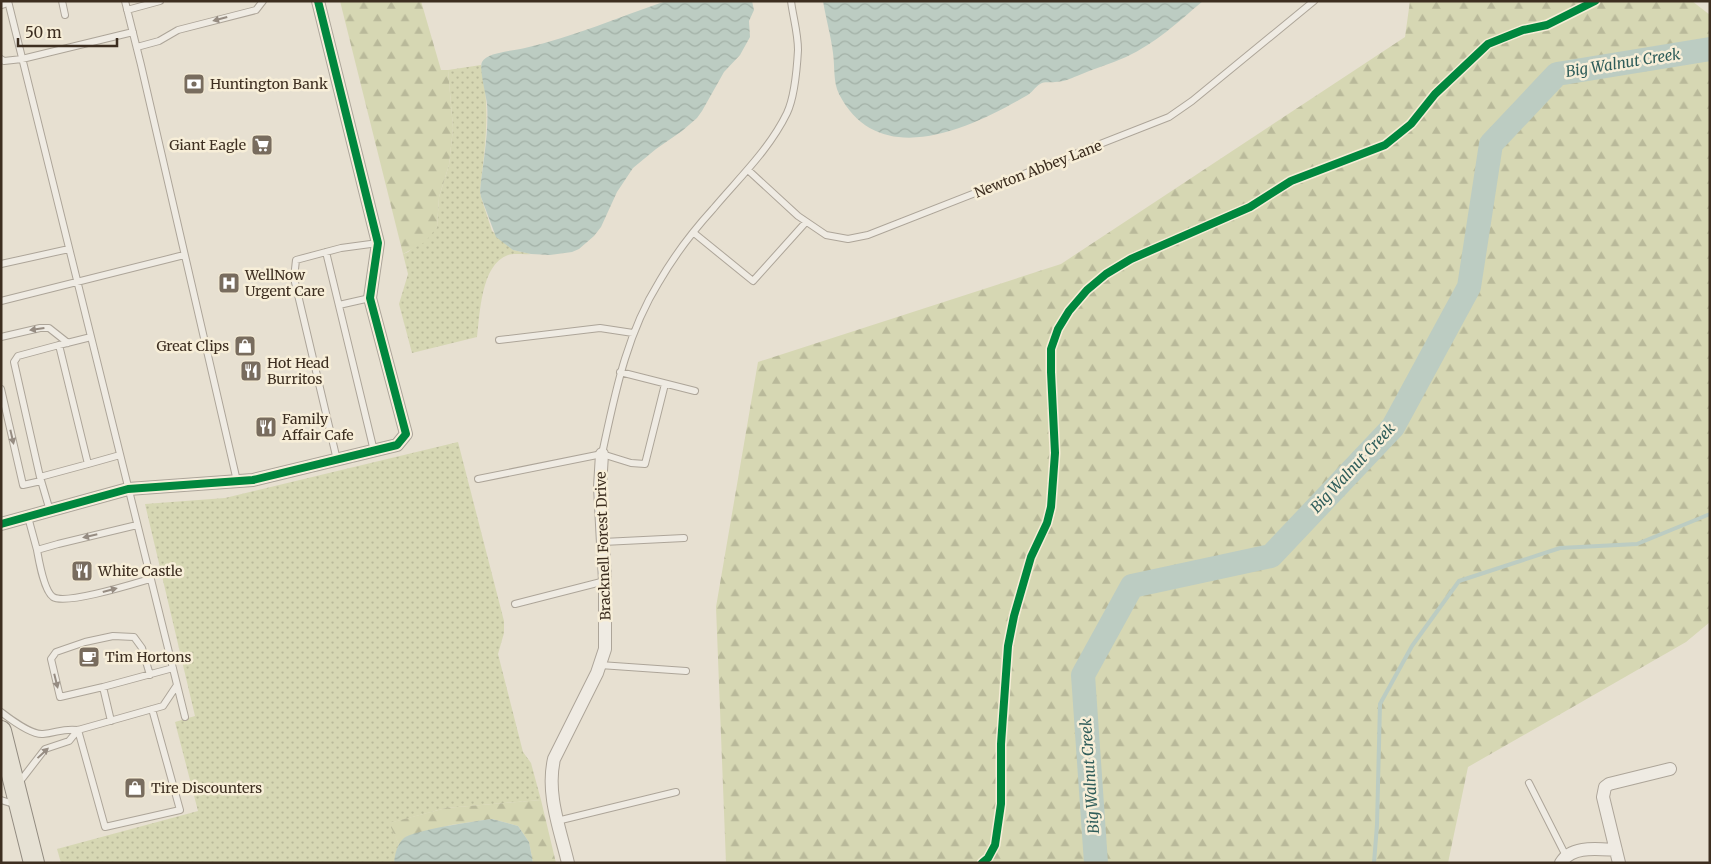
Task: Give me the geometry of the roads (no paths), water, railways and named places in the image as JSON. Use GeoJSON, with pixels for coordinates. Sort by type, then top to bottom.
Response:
{"type":"FeatureCollection","features":[{"type":"Feature","properties":{"kind":"main road"},"geometry":{"type":"LineString","coordinates":[[1,731],[12,797],[34,863]]}},
{"type":"Feature","properties":{"kind":"street"},"geometry":{"type":"LineString","coordinates":[[1,524],[128,489],[253,480],[397,445],[406,434],[370,298],[378,243],[318,1]]}},
{"type":"Feature","properties":{"kind":"street","name":"Bracknell Forest Drive"},"geometry":{"type":"LineString","coordinates":[[568,863],[551,782],[554,759],[600,664],[605,649],[605,581],[600,487],[602,454]]}},
{"type":"Feature","properties":{"kind":"street"},"geometry":{"type":"LineString","coordinates":[[1619,863],[1603,798],[1605,787],[1609,784],[1670,769]]}},
{"type":"Feature","properties":{"kind":"street"},"geometry":{"type":"LineString","coordinates":[[1563,860],[1577,851],[1616,850]]}},
{"type":"Feature","properties":{"kind":"lane"},"geometry":{"type":"LineString","coordinates":[[8,1],[185,717]]}},
{"type":"Feature","properties":{"kind":"lane"},"geometry":{"type":"LineString","coordinates":[[62,1],[65,15]]}},
{"type":"Feature","properties":{"kind":"lane"},"geometry":{"type":"LineString","coordinates":[[125,1],[237,481]]}},
{"type":"Feature","properties":{"kind":"lane"},"geometry":{"type":"LineString","coordinates":[[127,10],[160,1]]}},
{"type":"Feature","properties":{"kind":"lane"},"geometry":{"type":"LineString","coordinates":[[137,47],[159,41],[178,30],[256,10],[264,1]]}},
{"type":"Feature","properties":{"kind":"lane","name":"Bracknell Forest Drive"},"geometry":{"type":"LineString","coordinates":[[602,454],[620,372],[633,333],[658,283],[676,255],[712,209],[748,170],[775,134],[788,112],[795,80],[798,49],[790,1]]}},
{"type":"Feature","properties":{"kind":"lane","name":"Newton Abbey Lane"},"geometry":{"type":"LineString","coordinates":[[748,170],[806,222],[826,235],[837,238],[853,238],[868,235],[1169,117],[1192,101],[1314,1]]}},
{"type":"Feature","properties":{"kind":"lane"},"geometry":{"type":"LineString","coordinates":[[1,59],[4,61],[22,58],[132,32]]}},
{"type":"Feature","properties":{"kind":"lane"},"geometry":{"type":"LineString","coordinates":[[694,233],[753,281],[806,222]]}},
{"type":"Feature","properties":{"kind":"lane"},"geometry":{"type":"LineString","coordinates":[[338,460],[294,278],[296,260],[326,252],[378,243]]}},
{"type":"Feature","properties":{"kind":"lane"},"geometry":{"type":"LineString","coordinates":[[1,264],[69,249]]}},
{"type":"Feature","properties":{"kind":"lane"},"geometry":{"type":"LineString","coordinates":[[326,252],[374,451]]}},
{"type":"Feature","properties":{"kind":"lane"},"geometry":{"type":"LineString","coordinates":[[1,301],[184,255]]}},
{"type":"Feature","properties":{"kind":"lane"},"geometry":{"type":"LineString","coordinates":[[339,306],[370,298]]}},
{"type":"Feature","properties":{"kind":"lane"},"geometry":{"type":"LineString","coordinates":[[1,337],[40,328],[49,328],[68,343]]}},
{"type":"Feature","properties":{"kind":"lane"},"geometry":{"type":"LineString","coordinates":[[499,340],[600,328],[633,333]]}},
{"type":"Feature","properties":{"kind":"lane"},"geometry":{"type":"LineString","coordinates":[[50,511],[14,362],[18,356],[91,337]]}},
{"type":"Feature","properties":{"kind":"lane"},"geometry":{"type":"LineString","coordinates":[[59,345],[88,464]]}},
{"type":"Feature","properties":{"kind":"lane"},"geometry":{"type":"LineString","coordinates":[[620,372],[695,391]]}},
{"type":"Feature","properties":{"kind":"lane"},"geometry":{"type":"LineString","coordinates":[[478,479],[602,454],[631,463],[645,464],[666,384]]}},
{"type":"Feature","properties":{"kind":"lane"},"geometry":{"type":"LineString","coordinates":[[1,390],[24,485],[120,455]]}},
{"type":"Feature","properties":{"kind":"lane"},"geometry":{"type":"LineString","coordinates":[[28,517],[48,591],[52,597],[62,600],[77,598],[150,579]]}},
{"type":"Feature","properties":{"kind":"lane"},"geometry":{"type":"LineString","coordinates":[[37,550],[137,525]]}},
{"type":"Feature","properties":{"kind":"lane"},"geometry":{"type":"LineString","coordinates":[[603,542],[684,538]]}},
{"type":"Feature","properties":{"kind":"lane"},"geometry":{"type":"LineString","coordinates":[[515,604],[605,581]]}},
{"type":"Feature","properties":{"kind":"lane"},"geometry":{"type":"LineString","coordinates":[[150,675],[142,648],[134,637],[113,636],[86,642],[56,652],[51,659],[60,697],[104,687],[150,675],[173,668]]}},
{"type":"Feature","properties":{"kind":"lane"},"geometry":{"type":"LineString","coordinates":[[600,664],[686,671]]}},
{"type":"Feature","properties":{"kind":"lane"},"geometry":{"type":"LineString","coordinates":[[1,712],[13,721],[41,734],[65,729],[78,730],[163,706],[177,685]]}},
{"type":"Feature","properties":{"kind":"lane"},"geometry":{"type":"LineString","coordinates":[[104,687],[110,721]]}},
{"type":"Feature","properties":{"kind":"lane"},"geometry":{"type":"LineString","coordinates":[[78,730],[105,827],[180,810],[152,709]]}},
{"type":"Feature","properties":{"kind":"lane"},"geometry":{"type":"LineString","coordinates":[[12,797],[45,749],[69,741],[78,730]]}},
{"type":"Feature","properties":{"kind":"lane"},"geometry":{"type":"LineString","coordinates":[[1529,783],[1563,860]]}},
{"type":"Feature","properties":{"kind":"lane"},"geometry":{"type":"LineString","coordinates":[[558,821],[676,792]]}},
{"type":"Feature","properties":{"kind":"water"},"geometry":{"type":"Polygon","coordinates":[[[666,1],[752,1],[754,10],[749,21],[750,37],[740,55],[724,72],[697,118],[633,168],[617,192],[601,227],[594,236],[579,249],[572,252],[550,255],[531,254],[513,250],[496,237],[480,191],[487,115],[481,70],[482,62],[495,54],[561,38],[666,1]]]}},
{"type":"Feature","properties":{"kind":"water"},"geometry":{"type":"Polygon","coordinates":[[[823,1],[1203,1],[1157,39],[1126,57],[1066,80],[1042,83],[1028,95],[1004,108],[953,130],[927,136],[901,137],[877,132],[856,118],[839,94],[823,1]]]}},
{"type":"Feature","properties":{"kind":"water"},"geometry":{"type":"Polygon","coordinates":[[[492,819],[518,826],[529,842],[533,863],[394,863],[400,843],[410,835],[446,826],[492,819]]]}},
{"type":"Feature","properties":{"kind":"waterway","name":"Big Walnut Creek"},"geometry":{"type":"LineString","coordinates":[[1096,863],[1083,675],[1132,586],[1271,556],[1393,427],[1469,287],[1491,144],[1557,74],[1710,49]]}},
{"type":"Feature","properties":{"kind":"waterway"},"geometry":{"type":"LineString","coordinates":[[1374,863],[1377,825],[1380,704],[1412,646],[1459,581],[1560,548],[1637,544],[1710,514]]}},
{"type":"Feature","properties":{"kind":"place","name":"Huntington Bank"},"geometry":{"type":"Point","coordinates":[194,84]}},
{"type":"Feature","properties":{"kind":"place","name":"Giant Eagle"},"geometry":{"type":"Point","coordinates":[262,145]}},
{"type":"Feature","properties":{"kind":"place","name":"WellNow Urgent Care"},"geometry":{"type":"Point","coordinates":[229,283]}},
{"type":"Feature","properties":{"kind":"place","name":"Great Clips"},"geometry":{"type":"Point","coordinates":[245,346]}},
{"type":"Feature","properties":{"kind":"place","name":"Hot Head Burritos"},"geometry":{"type":"Point","coordinates":[251,371]}},
{"type":"Feature","properties":{"kind":"place","name":"Family Affair Cafe"},"geometry":{"type":"Point","coordinates":[266,427]}},
{"type":"Feature","properties":{"kind":"place","name":"White Castle"},"geometry":{"type":"Point","coordinates":[82,571]}},
{"type":"Feature","properties":{"kind":"place","name":"Tim Hortons"},"geometry":{"type":"Point","coordinates":[89,657]}},
{"type":"Feature","properties":{"kind":"place","name":"Tire Discounters"},"geometry":{"type":"Point","coordinates":[135,788]}}]}
